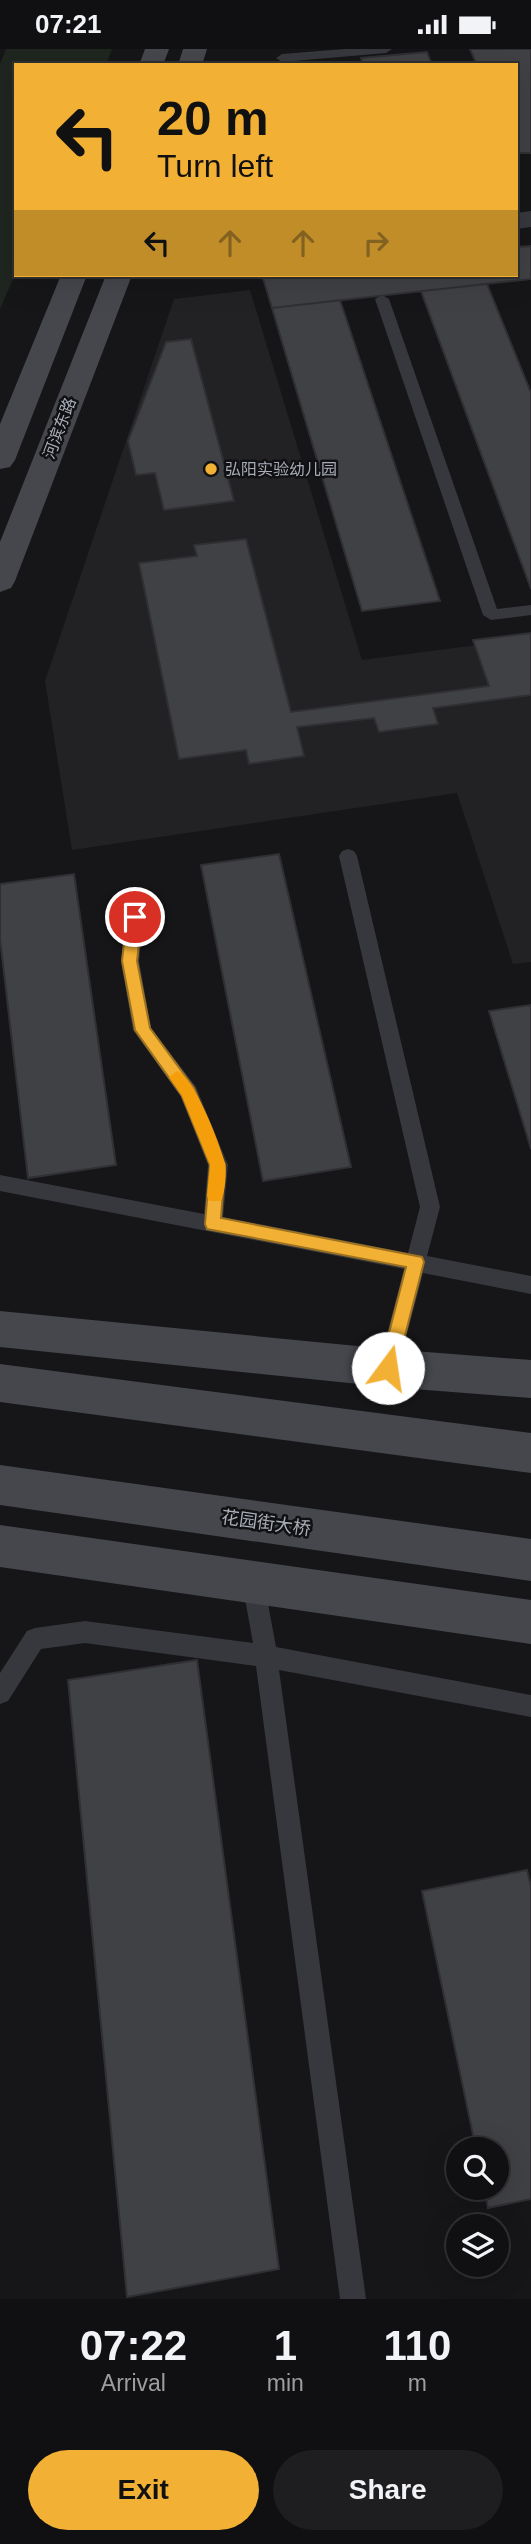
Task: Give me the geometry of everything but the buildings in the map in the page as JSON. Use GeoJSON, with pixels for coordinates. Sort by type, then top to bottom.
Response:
{"type":"FeatureCollection","features":[{"type":"Feature","properties":{"kind":"main road"},"geometry":{"type":"LineString","coordinates":[[0,460],[73,277]]}},
{"type":"Feature","properties":{"kind":"main road","name":"河滨东路"},"geometry":{"type":"LineString","coordinates":[[0,581],[118,277]]}},
{"type":"Feature","properties":{"kind":"main road"},"geometry":{"type":"LineString","coordinates":[[0,1329],[388,1368],[531,1379]]}},
{"type":"Feature","properties":{"kind":"main road"},"geometry":{"type":"LineString","coordinates":[[0,1383],[531,1453]]}},
{"type":"Feature","properties":{"kind":"main road","name":"花园街大桥"},"geometry":{"type":"LineString","coordinates":[[0,1485],[531,1560]]}},
{"type":"Feature","properties":{"kind":"main road"},"geometry":{"type":"LineString","coordinates":[[0,1546],[531,1622]]}},
{"type":"Feature","properties":{"kind":"lane"},"geometry":{"type":"LineString","coordinates":[[282,58],[386,49]]}},
{"type":"Feature","properties":{"kind":"lane"},"geometry":{"type":"LineString","coordinates":[[382,299],[491,615],[531,610]]}},
{"type":"Feature","properties":{"kind":"lane"},"geometry":{"type":"LineString","coordinates":[[348,856],[430,1207],[388,1368]]}},
{"type":"Feature","properties":{"kind":"lane"},"geometry":{"type":"LineString","coordinates":[[137,895],[130,961],[142,1030],[188,1093],[218,1165],[213,1224]]}},
{"type":"Feature","properties":{"kind":"lane"},"geometry":{"type":"LineString","coordinates":[[0,1184],[531,1285]]}},
{"type":"Feature","properties":{"kind":"lane"},"geometry":{"type":"LineString","coordinates":[[253,1582],[266,1656],[353,2299]]}},
{"type":"Feature","properties":{"kind":"lane"},"geometry":{"type":"LineString","coordinates":[[0,1693],[35,1639],[85,1632],[266,1656],[531,1706]]}},
{"type":"Feature","properties":{"kind":"shaded area"},"geometry":{"type":"Polygon","coordinates":[[[6,49],[112,49],[107,63],[14,63],[14,277],[0,309],[0,64],[6,49]]]}},
{"type":"Feature","properties":{"kind":"shaded area","name":"弘阳实验幼儿园"},"geometry":{"type":"Polygon","coordinates":[[[250,290],[362,660],[531,638],[531,962],[513,964],[457,793],[72,850],[45,681],[174,299],[250,290]]]}},
{"type":"Feature","properties":{"kind":"slow traffic"},"geometry":{"type":"LineString","coordinates":[[177,1077],[188,1093],[218,1165],[215,1196]]}},
{"type":"Feature","properties":{"kind":"place","name":"弘阳实验幼儿园"},"geometry":{"type":"Point","coordinates":[211,469]}},
{"type":"Feature","properties":{"kind":"route"},"geometry":{"type":"LineString","coordinates":[[135,917],[130,961],[142,1030],[188,1093],[218,1165],[213,1224],[416,1262],[388,1368]]}}]}
